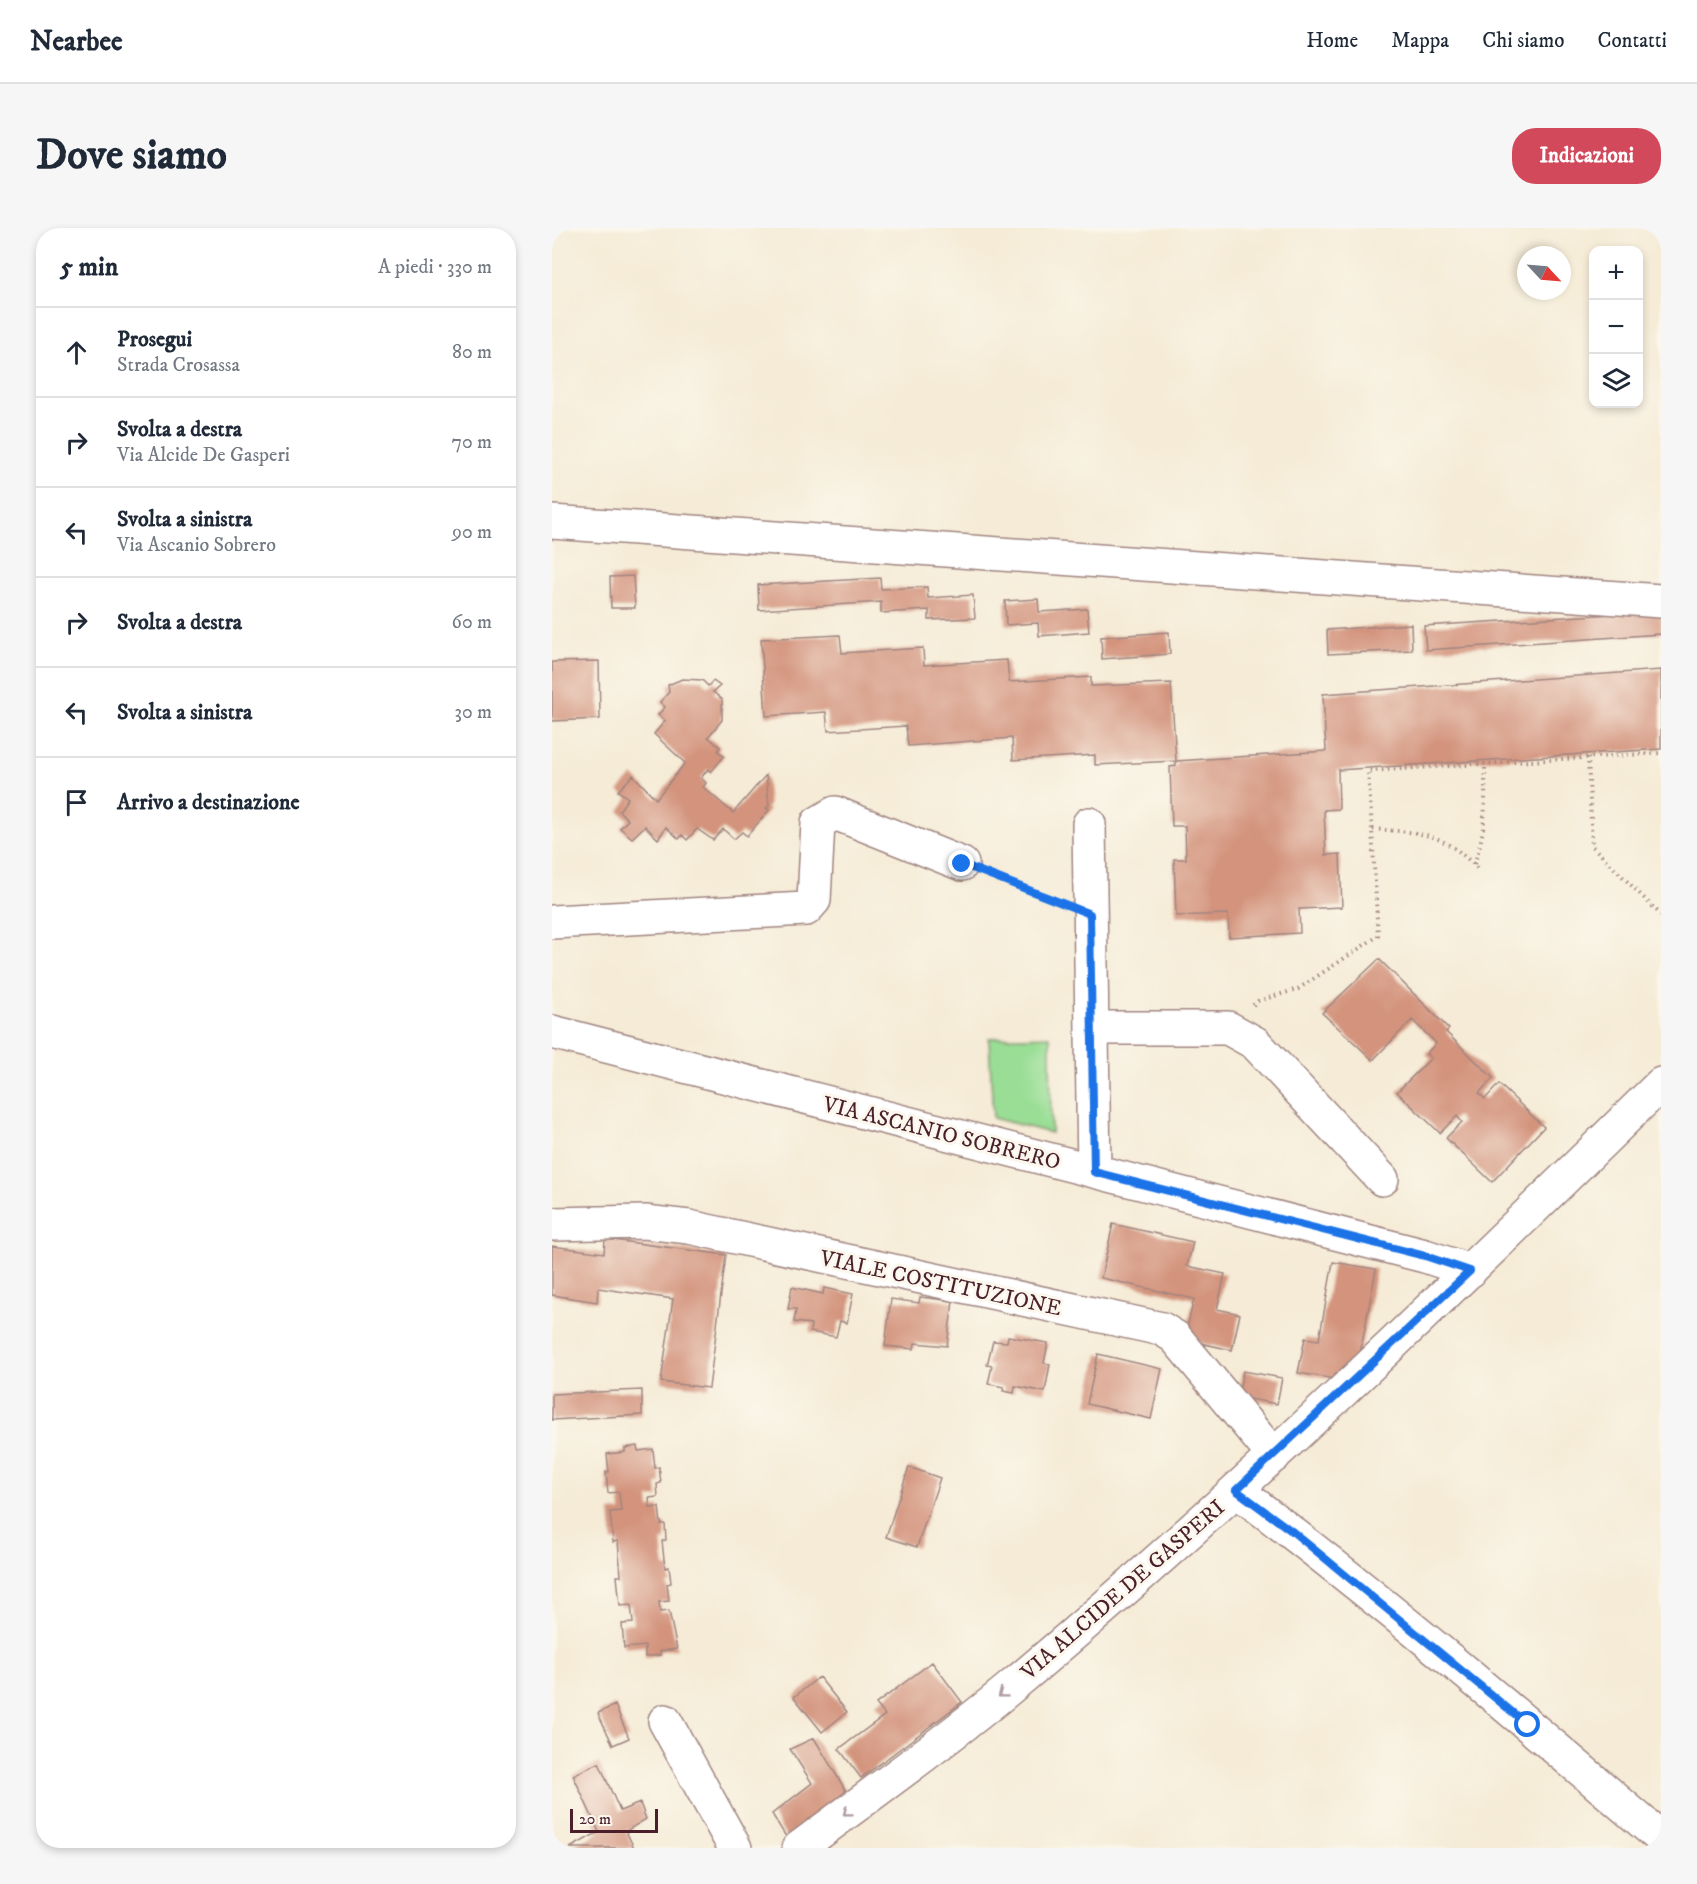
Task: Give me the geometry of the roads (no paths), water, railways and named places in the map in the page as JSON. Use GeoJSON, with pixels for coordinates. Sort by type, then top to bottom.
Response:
{"type":"FeatureCollection","features":[{"type":"Feature","properties":{"kind":"street"},"geometry":{"type":"LineString","coordinates":[[552,522],[1661,601]]}},
{"type":"Feature","properties":{"kind":"street"},"geometry":{"type":"LineString","coordinates":[[552,921],[806,909],[814,900],[818,823],[835,813],[962,864]]}},
{"type":"Feature","properties":{"kind":"street"},"geometry":{"type":"LineString","coordinates":[[1089,824],[1094,1172]]}},
{"type":"Feature","properties":{"kind":"street"},"geometry":{"type":"LineString","coordinates":[[1092,1028],[1228,1028],[1255,1043],[1382,1179]]}},
{"type":"Feature","properties":{"kind":"street","name":"VIA ASCANIO SOBRERO"},"geometry":{"type":"LineString","coordinates":[[552,1032],[1425,1256],[1470,1271]]}},
{"type":"Feature","properties":{"kind":"street","name":"VIA ALCIDE DE GASPERI"},"geometry":{"type":"LineString","coordinates":[[799,1848],[1009,1688],[1236,1490],[1470,1271],[1661,1084]]}},
{"type":"Feature","properties":{"kind":"street","name":"VIALE COSTITUZIONE"},"geometry":{"type":"LineString","coordinates":[[552,1224],[645,1222],[689,1227],[1162,1329],[1175,1338],[1274,1456]]}},
{"type":"Feature","properties":{"kind":"street"},"geometry":{"type":"LineString","coordinates":[[1236,1490],[1410,1629],[1661,1838]]}},
{"type":"Feature","properties":{"kind":"street"},"geometry":{"type":"LineString","coordinates":[[664,1721],[735,1848]]}}]}
